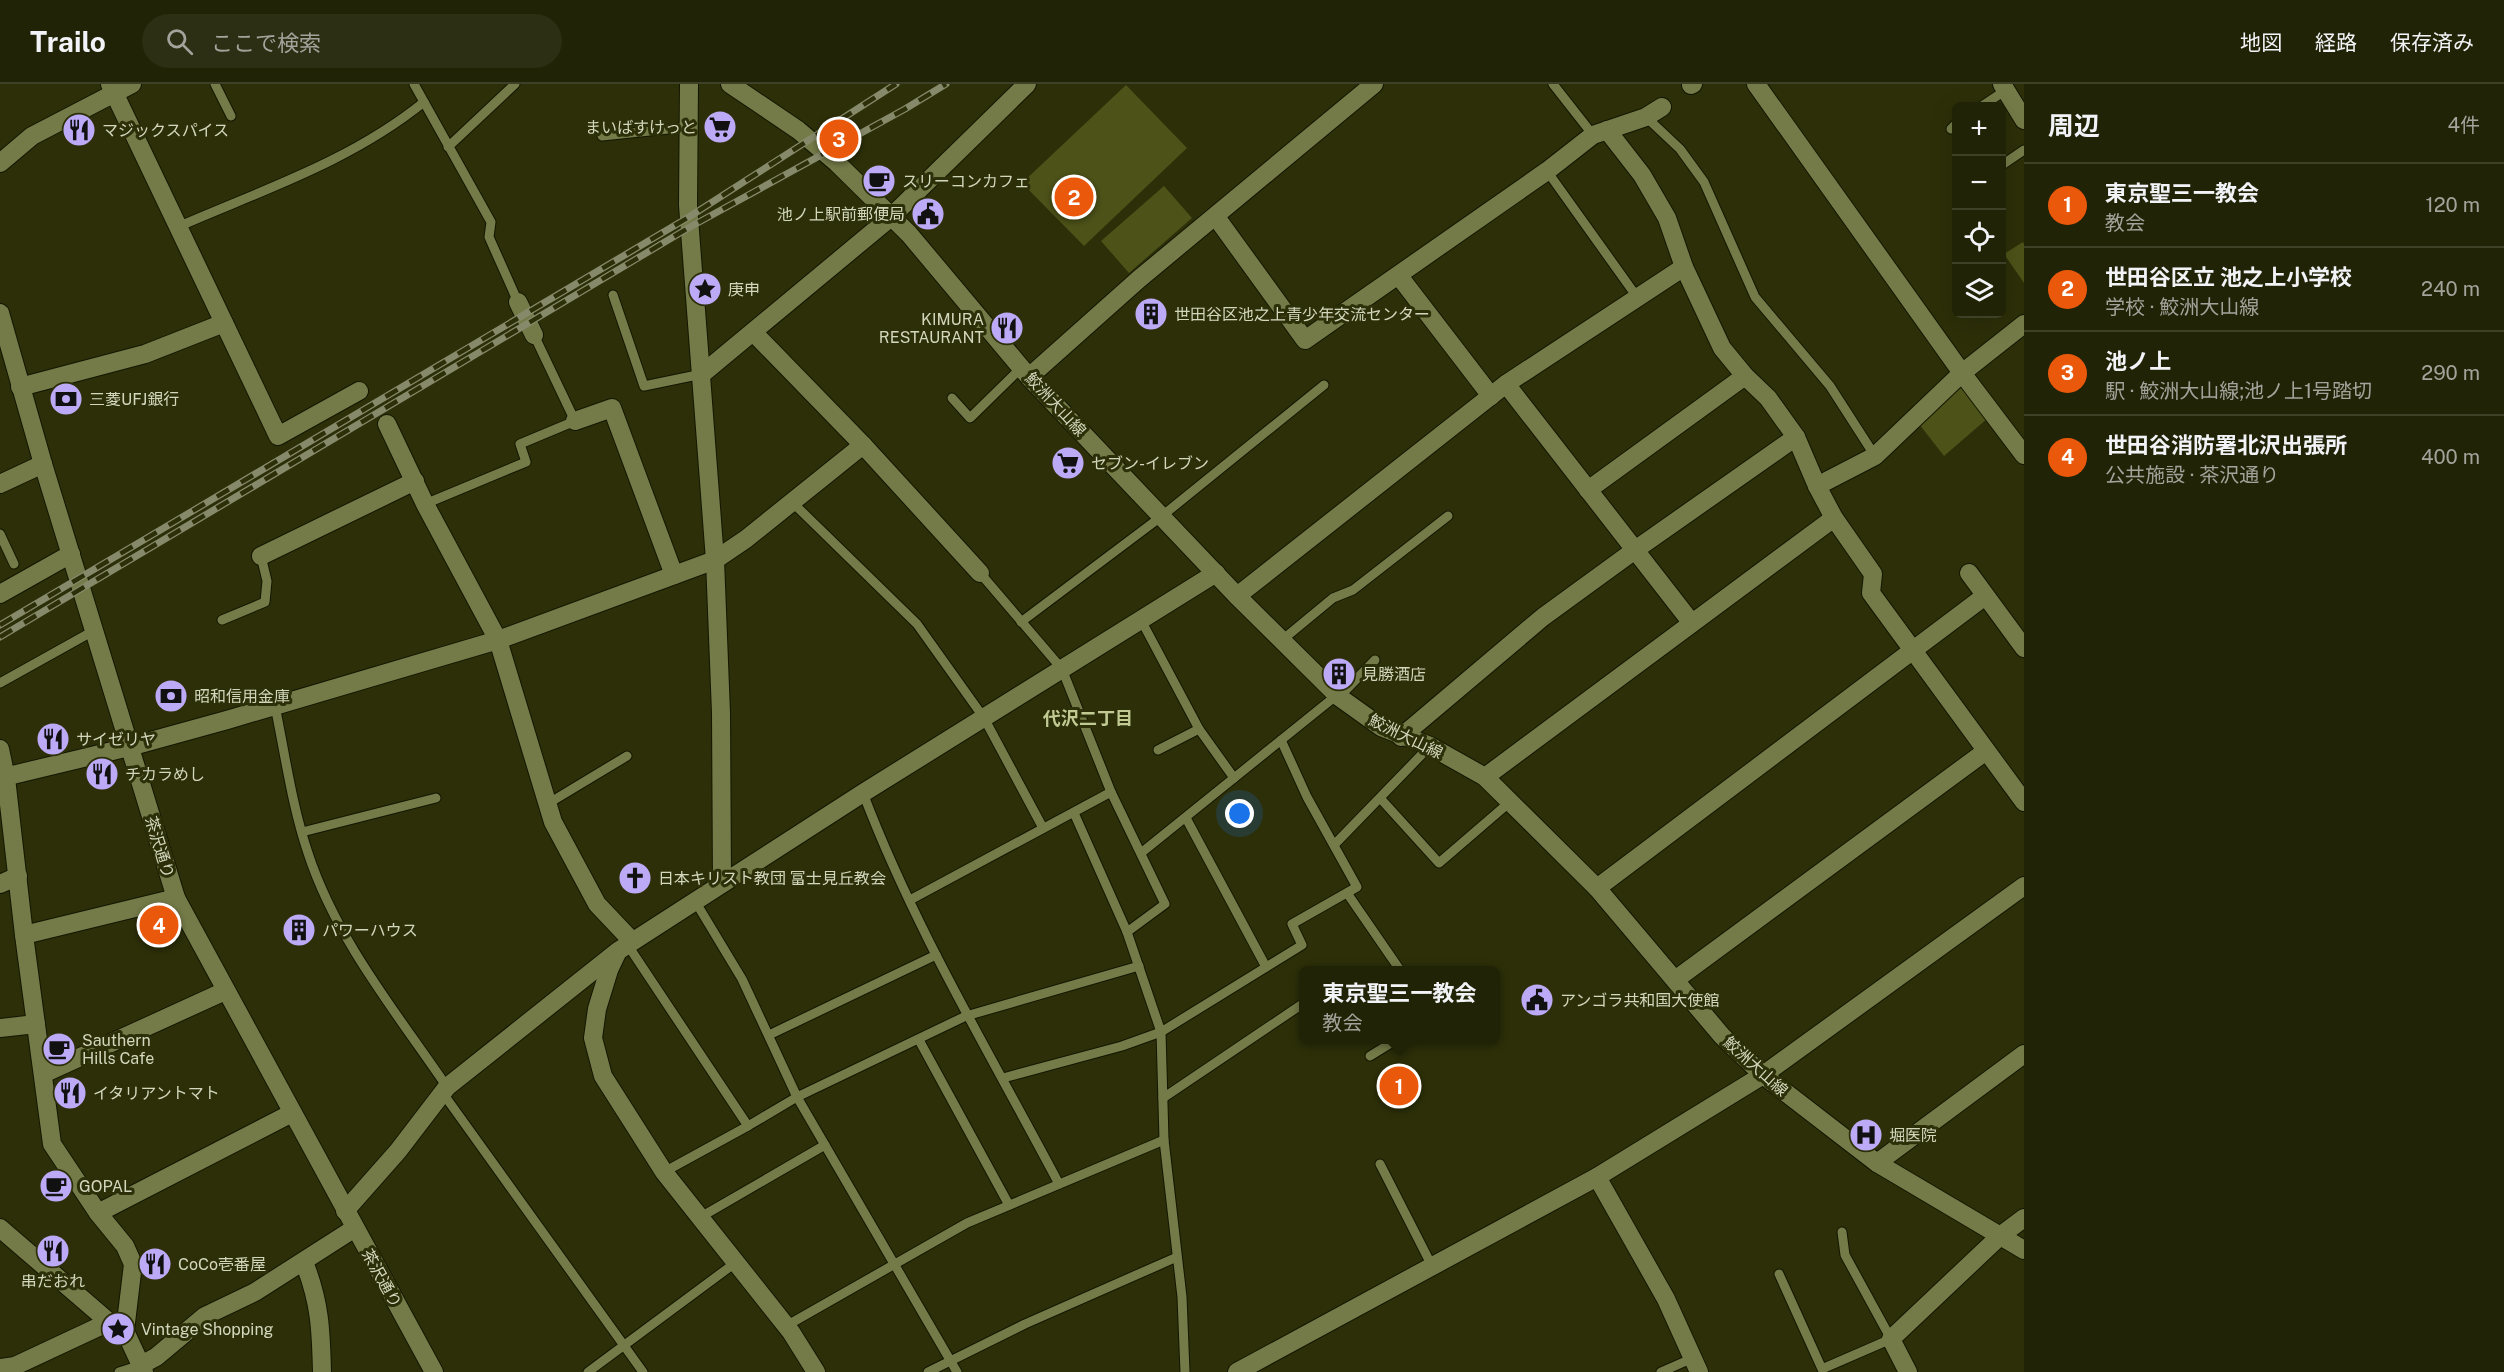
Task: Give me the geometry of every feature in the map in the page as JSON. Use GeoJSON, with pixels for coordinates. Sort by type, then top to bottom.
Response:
{"type":"FeatureCollection","features":[{"type":"Feature","properties":{"kind":"street"},"geometry":{"type":"LineString","coordinates":[[0,163],[32,136],[72,117],[112,88],[132,84]]}},
{"type":"Feature","properties":{"kind":"street"},"geometry":{"type":"LineString","coordinates":[[689,84],[688,205],[715,560],[721,713],[722,883]]}},
{"type":"Feature","properties":{"kind":"street","name":"鮫洲大山線"},"geometry":{"type":"LineString","coordinates":[[730,84],[798,130],[837,163],[909,234],[1025,372],[1237,596],[1338,696],[1380,728],[1430,746],[1485,777],[1512,801],[1597,888],[1722,1036],[1763,1075],[1877,1163],[2024,1250]]}},
{"type":"Feature","properties":{"kind":"street"},"geometry":{"type":"LineString","coordinates":[[702,374],[891,217],[1027,84]]}},
{"type":"Feature","properties":{"kind":"street"},"geometry":{"type":"LineString","coordinates":[[1025,372],[1216,217],[1374,84]]}},
{"type":"Feature","properties":{"kind":"street"},"geometry":{"type":"LineString","coordinates":[[1756,84],[1962,373],[2024,455]]}},
{"type":"Feature","properties":{"kind":"street"},"geometry":{"type":"LineString","coordinates":[[2004,87],[2024,120]]}},
{"type":"Feature","properties":{"kind":"street"},"geometry":{"type":"LineString","coordinates":[[112,88],[180,226],[278,436],[359,391]]}},
{"type":"Feature","properties":{"kind":"street"},"geometry":{"type":"LineString","coordinates":[[1216,217],[1305,340],[1399,276],[1600,132],[1646,117],[1662,107]]}},
{"type":"Feature","properties":{"kind":"street"},"geometry":{"type":"LineString","coordinates":[[1600,132],[1642,175],[1667,218],[1684,267],[1722,348],[1745,376],[1768,398],[1796,437],[1834,518],[1873,574],[1871,593],[2024,802]]}},
{"type":"Feature","properties":{"kind":"street"},"geometry":{"type":"LineString","coordinates":[[1237,596],[1506,384],[1684,267]]}},
{"type":"Feature","properties":{"kind":"street"},"geometry":{"type":"LineString","coordinates":[[1399,276],[1491,396]]}},
{"type":"Feature","properties":{"kind":"street"},"geometry":{"type":"LineString","coordinates":[[518,302],[534,335]]}},
{"type":"Feature","properties":{"kind":"street","name":"茶沢通り"},"geometry":{"type":"LineString","coordinates":[[1,318],[6,358],[20,387],[176,898],[434,1372]]}},
{"type":"Feature","properties":{"kind":"street"},"geometry":{"type":"LineString","coordinates":[[20,387],[145,354],[224,323]]}},
{"type":"Feature","properties":{"kind":"street"},"geometry":{"type":"LineString","coordinates":[[1817,486],[1875,456],[1962,373],[2024,324]]}},
{"type":"Feature","properties":{"kind":"street"},"geometry":{"type":"LineString","coordinates":[[754,333],[863,445],[980,573]]}},
{"type":"Feature","properties":{"kind":"street"},"geometry":{"type":"LineString","coordinates":[[1588,490],[1745,376]]}},
{"type":"Feature","properties":{"kind":"street"},"geometry":{"type":"LineString","coordinates":[[1506,384],[1691,622]]}},
{"type":"Feature","properties":{"kind":"street"},"geometry":{"type":"LineString","coordinates":[[575,422],[612,408],[674,575]]}},
{"type":"Feature","properties":{"kind":"street"},"geometry":{"type":"LineString","coordinates":[[387,424],[425,504],[498,640],[553,822],[597,904],[626,946]]}},
{"type":"Feature","properties":{"kind":"street"},"geometry":{"type":"LineString","coordinates":[[1401,737],[1543,617],[1796,437]]}},
{"type":"Feature","properties":{"kind":"street"},"geometry":{"type":"LineString","coordinates":[[3,778],[129,747],[498,640],[715,560],[746,539],[863,445]]}},
{"type":"Feature","properties":{"kind":"street"},"geometry":{"type":"LineString","coordinates":[[0,484],[43,464]]}},
{"type":"Feature","properties":{"kind":"street"},"geometry":{"type":"LineString","coordinates":[[261,556],[415,481]]}},
{"type":"Feature","properties":{"kind":"street"},"geometry":{"type":"LineString","coordinates":[[1485,777],[1834,518]]}},
{"type":"Feature","properties":{"kind":"street"},"geometry":{"type":"LineString","coordinates":[[0,594],[71,554]]}},
{"type":"Feature","properties":{"kind":"street"},"geometry":{"type":"LineString","coordinates":[[345,1211],[398,1151],[444,1090],[626,946],[862,793],[1216,573]]}},
{"type":"Feature","properties":{"kind":"street"},"geometry":{"type":"LineString","coordinates":[[1969,573],[2024,648]]}},
{"type":"Feature","properties":{"kind":"street"},"geometry":{"type":"LineString","coordinates":[[1597,888],[1985,596]]}},
{"type":"Feature","properties":{"kind":"street"},"geometry":{"type":"LineString","coordinates":[[0,749],[52,1144],[98,1213],[125,1246],[133,1264],[125,1331],[142,1369],[206,1316],[255,1292],[355,1228]]}},
{"type":"Feature","properties":{"kind":"street"},"geometry":{"type":"LineString","coordinates":[[1675,980],[1986,751]]}},
{"type":"Feature","properties":{"kind":"street"},"geometry":{"type":"LineString","coordinates":[[0,884],[18,876]]}},
{"type":"Feature","properties":{"kind":"street"},"geometry":{"type":"LineString","coordinates":[[1237,1372],[1597,1177],[1763,1075],[2024,886]]}},
{"type":"Feature","properties":{"kind":"street"},"geometry":{"type":"LineString","coordinates":[[24,934],[176,898]]}},
{"type":"Feature","properties":{"kind":"street"},"geometry":{"type":"LineString","coordinates":[[626,946],[604,984],[593,1038],[603,1076],[664,1172],[786,1326],[816,1372]]}},
{"type":"Feature","properties":{"kind":"street"},"geometry":{"type":"LineString","coordinates":[[43,1074],[225,991]]}},
{"type":"Feature","properties":{"kind":"street"},"geometry":{"type":"LineString","coordinates":[[0,1028],[36,1024]]}},
{"type":"Feature","properties":{"kind":"street"},"geometry":{"type":"LineString","coordinates":[[1877,1163],[2024,1054]]}},
{"type":"Feature","properties":{"kind":"street"},"geometry":{"type":"LineString","coordinates":[[98,1213],[292,1113]]}},
{"type":"Feature","properties":{"kind":"street"},"geometry":{"type":"LineString","coordinates":[[1597,1177],[1666,1299],[1696,1365]]}},
{"type":"Feature","properties":{"kind":"street"},"geometry":{"type":"LineString","coordinates":[[1908,1372],[1891,1339],[2000,1236],[2024,1218]]}},
{"type":"Feature","properties":{"kind":"street"},"geometry":{"type":"LineString","coordinates":[[0,1228],[109,1322],[125,1331]]}},
{"type":"Feature","properties":{"kind":"street"},"geometry":{"type":"LineString","coordinates":[[304,1262],[313,1285],[320,1316],[322,1372]]}},
{"type":"Feature","properties":{"kind":"street"},"geometry":{"type":"LineString","coordinates":[[0,1368],[15,1366],[109,1322]]}},
{"type":"Feature","properties":{"kind":"lane"},"geometry":{"type":"LineString","coordinates":[[215,84],[231,116]]}},
{"type":"Feature","properties":{"kind":"lane"},"geometry":{"type":"LineString","coordinates":[[414,84],[490,222],[489,237],[518,302]]}},
{"type":"Feature","properties":{"kind":"lane"},"geometry":{"type":"LineString","coordinates":[[448,147],[515,84]]}},
{"type":"Feature","properties":{"kind":"lane"},"geometry":{"type":"LineString","coordinates":[[1553,84],[1600,132]]}},
{"type":"Feature","properties":{"kind":"lane"},"geometry":{"type":"LineString","coordinates":[[1987,102],[2004,87]]}},
{"type":"Feature","properties":{"kind":"lane"},"geometry":{"type":"LineString","coordinates":[[180,226],[305,175],[381,134],[424,102]]}},
{"type":"Feature","properties":{"kind":"lane"},"geometry":{"type":"LineString","coordinates":[[1646,117],[1680,149],[1704,182],[1755,297],[1830,386],[1875,456]]}},
{"type":"Feature","properties":{"kind":"lane"},"geometry":{"type":"LineString","coordinates":[[602,136],[688,127]]}},
{"type":"Feature","properties":{"kind":"lane"},"geometry":{"type":"LineString","coordinates":[[2006,162],[2024,150]]}},
{"type":"Feature","properties":{"kind":"lane"},"geometry":{"type":"LineString","coordinates":[[1547,171],[1637,297]]}},
{"type":"Feature","properties":{"kind":"lane"},"geometry":{"type":"LineString","coordinates":[[613,295],[644,386],[702,374]]}},
{"type":"Feature","properties":{"kind":"lane"},"geometry":{"type":"LineString","coordinates":[[425,504],[526,462],[520,444],[575,422],[534,335]]}},
{"type":"Feature","properties":{"kind":"lane"},"geometry":{"type":"LineString","coordinates":[[952,398],[970,418],[1025,372]]}},
{"type":"Feature","properties":{"kind":"lane"},"geometry":{"type":"LineString","coordinates":[[1021,622],[1162,516],[1324,385]]}},
{"type":"Feature","properties":{"kind":"lane"},"geometry":{"type":"LineString","coordinates":[[792,502],[917,624],[984,718],[1043,828]]}},
{"type":"Feature","properties":{"kind":"lane"},"geometry":{"type":"LineString","coordinates":[[1281,641],[1333,598],[1353,590],[1448,516]]}},
{"type":"Feature","properties":{"kind":"lane"},"geometry":{"type":"LineString","coordinates":[[0,534],[14,564]]}},
{"type":"Feature","properties":{"kind":"lane"},"geometry":{"type":"LineString","coordinates":[[222,620],[265,602],[267,581],[261,556]]}},
{"type":"Feature","properties":{"kind":"lane"},"geometry":{"type":"LineString","coordinates":[[980,573],[1062,669],[1111,792],[1165,904],[1127,932]]}},
{"type":"Feature","properties":{"kind":"lane"},"geometry":{"type":"LineString","coordinates":[[1141,620],[1199,729],[1234,778]]}},
{"type":"Feature","properties":{"kind":"lane"},"geometry":{"type":"LineString","coordinates":[[0,683],[95,630]]}},
{"type":"Feature","properties":{"kind":"lane"},"geometry":{"type":"LineString","coordinates":[[1141,853],[1338,696],[1375,660]]}},
{"type":"Feature","properties":{"kind":"lane"},"geometry":{"type":"LineString","coordinates":[[275,706],[302,832],[322,889],[348,943],[444,1090],[643,1372]]}},
{"type":"Feature","properties":{"kind":"lane"},"geometry":{"type":"LineString","coordinates":[[1158,750],[1199,729]]}},
{"type":"Feature","properties":{"kind":"lane"},"geometry":{"type":"LineString","coordinates":[[1003,1078],[1161,1032],[1302,945],[1292,924],[1357,887],[1307,797],[1281,740]]}},
{"type":"Feature","properties":{"kind":"lane"},"geometry":{"type":"LineString","coordinates":[[1334,845],[1430,746]]}},
{"type":"Feature","properties":{"kind":"lane"},"geometry":{"type":"LineString","coordinates":[[549,803],[627,756]]}},
{"type":"Feature","properties":{"kind":"lane"},"geometry":{"type":"LineString","coordinates":[[910,900],[1111,792]]}},
{"type":"Feature","properties":{"kind":"lane"},"geometry":{"type":"LineString","coordinates":[[862,793],[966,1016],[1003,1078],[1059,1184]]}},
{"type":"Feature","properties":{"kind":"lane"},"geometry":{"type":"LineString","coordinates":[[302,832],[436,798]]}},
{"type":"Feature","properties":{"kind":"lane"},"geometry":{"type":"LineString","coordinates":[[1380,798],[1439,863],[1512,801]]}},
{"type":"Feature","properties":{"kind":"lane"},"geometry":{"type":"LineString","coordinates":[[1074,813],[1127,932],[1161,1032],[1164,1140],[1182,1297],[1185,1372]]}},
{"type":"Feature","properties":{"kind":"lane"},"geometry":{"type":"LineString","coordinates":[[1186,818],[1266,967]]}},
{"type":"Feature","properties":{"kind":"lane"},"geometry":{"type":"LineString","coordinates":[[1347,893],[1397,966]]}},
{"type":"Feature","properties":{"kind":"lane"},"geometry":{"type":"LineString","coordinates":[[694,901],[742,979],[797,1097],[957,1372]]}},
{"type":"Feature","properties":{"kind":"lane"},"geometry":{"type":"LineString","coordinates":[[626,946],[748,1126]]}},
{"type":"Feature","properties":{"kind":"lane"},"geometry":{"type":"LineString","coordinates":[[769,1035],[936,955]]}},
{"type":"Feature","properties":{"kind":"lane"},"geometry":{"type":"LineString","coordinates":[[664,1172],[797,1097],[966,1016],[1139,966]]}},
{"type":"Feature","properties":{"kind":"lane"},"geometry":{"type":"LineString","coordinates":[[1163,1098],[1299,1006]]}},
{"type":"Feature","properties":{"kind":"lane"},"geometry":{"type":"LineString","coordinates":[[919,1040],[1010,1205]]}},
{"type":"Feature","properties":{"kind":"lane"},"geometry":{"type":"LineString","coordinates":[[1370,1056],[1390,1044]]}},
{"type":"Feature","properties":{"kind":"lane"},"geometry":{"type":"LineString","coordinates":[[786,1326],[967,1223],[1164,1140]]}},
{"type":"Feature","properties":{"kind":"lane"},"geometry":{"type":"LineString","coordinates":[[699,1218],[825,1145]]}},
{"type":"Feature","properties":{"kind":"lane"},"geometry":{"type":"LineString","coordinates":[[1380,1164],[1432,1266]]}},
{"type":"Feature","properties":{"kind":"lane"},"geometry":{"type":"LineString","coordinates":[[1779,1274],[1822,1369],[1891,1339],[1845,1255],[1842,1232]]}},
{"type":"Feature","properties":{"kind":"lane"},"geometry":{"type":"LineString","coordinates":[[928,1372],[1025,1324],[1177,1257]]}},
{"type":"Feature","properties":{"kind":"lane"},"geometry":{"type":"LineString","coordinates":[[588,1372],[735,1263]]}},
{"type":"Feature","properties":{"kind":"lane"},"geometry":{"type":"LineString","coordinates":[[1661,1372],[1696,1365]]}},
{"type":"Feature","properties":{"kind":"lane"},"geometry":{"type":"LineString","coordinates":[[119,1372],[142,1369]]}},
{"type":"Feature","properties":{"kind":"green space"},"geometry":{"type":"Polygon","coordinates":[[[1126,85],[1187,148],[1084,246],[1022,183],[1126,85]]]}},
{"type":"Feature","properties":{"kind":"green space"},"geometry":{"type":"Polygon","coordinates":[[[1164,186],[1192,218],[1129,273],[1101,241],[1164,186]]]}},
{"type":"Feature","properties":{"kind":"green space"},"geometry":{"type":"Polygon","coordinates":[[[2023,242],[2024,283],[2006,257],[2006,253],[2023,242]]]}},
{"type":"Feature","properties":{"kind":"green space"},"geometry":{"type":"Polygon","coordinates":[[[1961,384],[1988,418],[1944,456],[1919,424],[1961,384]]]}},
{"type":"Feature","properties":{"kind":"railway"},"geometry":{"type":"LineString","coordinates":[[0,625],[689,217],[896,84]]}},
{"type":"Feature","properties":{"kind":"railway"},"geometry":{"type":"LineString","coordinates":[[0,637],[690,227],[905,109],[946,84]]}},
{"type":"Feature","properties":{"kind":"place","name":"まいばすけっと"},"geometry":{"type":"Point","coordinates":[720,127]}},
{"type":"Feature","properties":{"kind":"place","name":"マジックスパイス"},"geometry":{"type":"Point","coordinates":[79,130]}},
{"type":"Feature","properties":{"kind":"place","name":"池ノ上"},"geometry":{"type":"Point","coordinates":[839,139]}},
{"type":"Feature","properties":{"kind":"place","name":"スリーコンカフェ"},"geometry":{"type":"Point","coordinates":[879,181]}},
{"type":"Feature","properties":{"kind":"place","name":"世田谷区立 池之上小学校"},"geometry":{"type":"Point","coordinates":[1074,197]}},
{"type":"Feature","properties":{"kind":"place","name":"池ノ上駅前郵便局"},"geometry":{"type":"Point","coordinates":[928,214]}},
{"type":"Feature","properties":{"kind":"place","name":"庚申"},"geometry":{"type":"Point","coordinates":[705,289]}},
{"type":"Feature","properties":{"kind":"place","name":"世田谷区池之上青少年交流センター"},"geometry":{"type":"Point","coordinates":[1151,314]}},
{"type":"Feature","properties":{"kind":"place","name":"KIMURA RESTAURANT"},"geometry":{"type":"Point","coordinates":[1007,328]}},
{"type":"Feature","properties":{"kind":"place","name":"三菱UFJ銀行"},"geometry":{"type":"Point","coordinates":[66,399]}},
{"type":"Feature","properties":{"kind":"place","name":"セブン-イレブン"},"geometry":{"type":"Point","coordinates":[1068,463]}},
{"type":"Feature","properties":{"kind":"place","name":"見勝酒店"},"geometry":{"type":"Point","coordinates":[1339,674]}},
{"type":"Feature","properties":{"kind":"place","name":"昭和信用金庫"},"geometry":{"type":"Point","coordinates":[171,696]}},
{"type":"Feature","properties":{"kind":"place","name":"サイゼリヤ"},"geometry":{"type":"Point","coordinates":[53,739]}},
{"type":"Feature","properties":{"kind":"place","name":"チカラめし"},"geometry":{"type":"Point","coordinates":[102,774]}},
{"type":"Feature","properties":{"kind":"place","name":"日本キリスト教団 富士見丘教会"},"geometry":{"type":"Point","coordinates":[635,878]}},
{"type":"Feature","properties":{"kind":"place","name":"世田谷消防署北沢出張所"},"geometry":{"type":"Point","coordinates":[159,925]}},
{"type":"Feature","properties":{"kind":"place","name":"パワーハウス"},"geometry":{"type":"Point","coordinates":[299,930]}},
{"type":"Feature","properties":{"kind":"place","name":"アンゴラ共和国大使館"},"geometry":{"type":"Point","coordinates":[1537,1000]}},
{"type":"Feature","properties":{"kind":"place","name":"Sauthern Hills Cafe"},"geometry":{"type":"Point","coordinates":[59,1049]}},
{"type":"Feature","properties":{"kind":"place","name":"東京聖三一教会"},"geometry":{"type":"Point","coordinates":[1399,1086]}},
{"type":"Feature","properties":{"kind":"place","name":"イタリアントマト"},"geometry":{"type":"Point","coordinates":[70,1093]}},
{"type":"Feature","properties":{"kind":"place","name":"堀医院"},"geometry":{"type":"Point","coordinates":[1866,1135]}},
{"type":"Feature","properties":{"kind":"place","name":"GOPAL"},"geometry":{"type":"Point","coordinates":[56,1186]}},
{"type":"Feature","properties":{"kind":"place","name":"串だおれ"},"geometry":{"type":"Point","coordinates":[53,1251]}},
{"type":"Feature","properties":{"kind":"place","name":"CoCo壱番屋"},"geometry":{"type":"Point","coordinates":[155,1264]}},
{"type":"Feature","properties":{"kind":"place","name":"Vintage Shopping"},"geometry":{"type":"Point","coordinates":[118,1329]}},
{"type":"Feature","properties":{"kind":"district","name":"代沢二丁目"},"geometry":{"type":"Point","coordinates":[1088,719]}}]}
